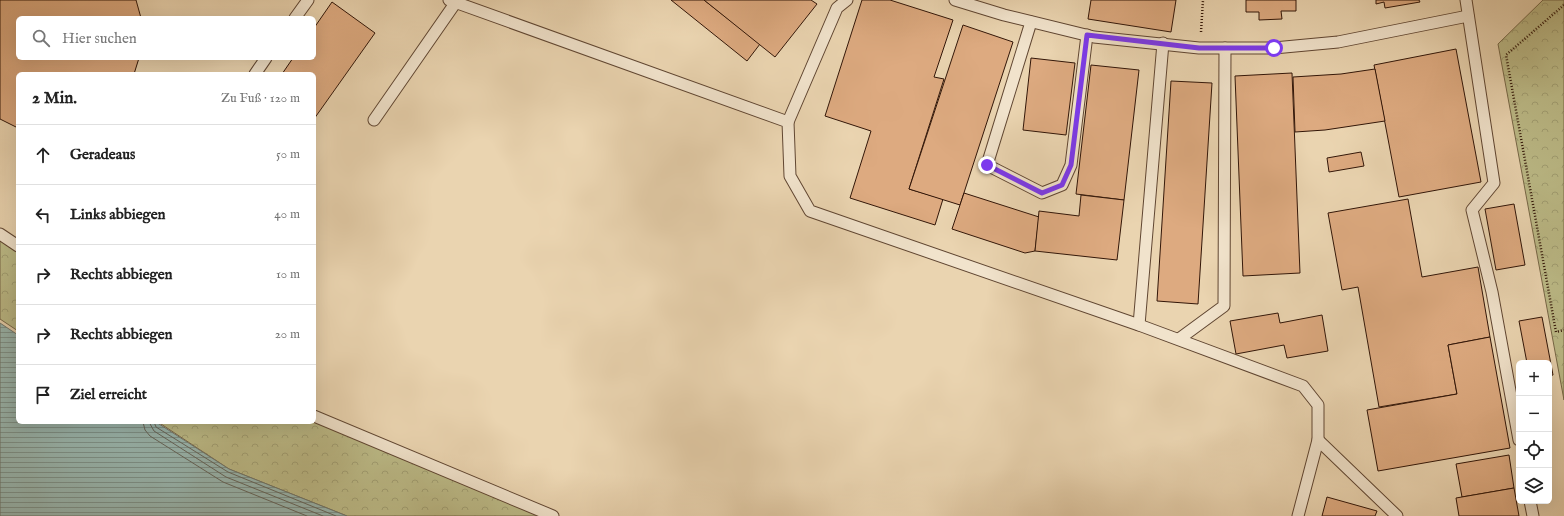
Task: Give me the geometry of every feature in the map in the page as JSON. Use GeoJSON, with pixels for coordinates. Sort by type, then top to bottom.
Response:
{"type":"FeatureCollection","features":[{"type":"Feature","properties":{"kind":"lane"},"geometry":{"type":"LineString","coordinates":[[296,16],[308,0]]}},
{"type":"Feature","properties":{"kind":"lane"},"geometry":{"type":"LineString","coordinates":[[848,0],[837,8],[788,122],[790,176],[810,211],[1139,324],[1303,386],[1318,405],[1318,440],[1298,516]]}},
{"type":"Feature","properties":{"kind":"lane"},"geometry":{"type":"LineString","coordinates":[[955,0],[1031,22],[1087,35],[1199,48],[1274,48],[1338,42],[1468,16]]}},
{"type":"Feature","properties":{"kind":"lane"},"geometry":{"type":"LineString","coordinates":[[1466,0],[1494,183],[1472,210],[1492,292],[1518,432]]}},
{"type":"Feature","properties":{"kind":"lane"},"geometry":{"type":"LineString","coordinates":[[374,120],[453,1],[788,122]]}},
{"type":"Feature","properties":{"kind":"lane"},"geometry":{"type":"LineString","coordinates":[[1031,22],[987,165],[1042,193],[1062,185],[1071,165],[1087,35]]}},
{"type":"Feature","properties":{"kind":"lane"},"geometry":{"type":"LineString","coordinates":[[1139,324],[1163,43]]}},
{"type":"Feature","properties":{"kind":"lane"},"geometry":{"type":"LineString","coordinates":[[1179,339],[1224,306],[1225,48]]}},
{"type":"Feature","properties":{"kind":"lane"},"geometry":{"type":"LineString","coordinates":[[256,72],[265,60]]}},
{"type":"Feature","properties":{"kind":"lane"},"geometry":{"type":"LineString","coordinates":[[0,234],[16,245]]}},
{"type":"Feature","properties":{"kind":"lane"},"geometry":{"type":"LineString","coordinates":[[316,417],[553,516]]}},
{"type":"Feature","properties":{"kind":"lane"},"geometry":{"type":"LineString","coordinates":[[1318,440],[1397,516]]}},
{"type":"Feature","properties":{"kind":"lane"},"geometry":{"type":"LineString","coordinates":[[1531,504],[1533,516]]}},
{"type":"Feature","properties":{"kind":"path"},"geometry":{"type":"LineString","coordinates":[[1199,48],[1203,0]]}},
{"type":"Feature","properties":{"kind":"path"},"geometry":{"type":"LineString","coordinates":[[1564,5],[1506,55],[1556,332],[1564,330]]}},
{"type":"Feature","properties":{"kind":"green space"},"geometry":{"type":"Polygon","coordinates":[[[1543,0],[1564,0],[1564,400],[1498,44],[1543,0]]]}},
{"type":"Feature","properties":{"kind":"green space"},"geometry":{"type":"Polygon","coordinates":[[[0,236],[16,247],[16,330],[0,319],[0,236]]]}},
{"type":"Feature","properties":{"kind":"green space"},"geometry":{"type":"Polygon","coordinates":[[[316,422],[542,516],[347,516],[229,469],[161,424],[316,424],[316,422]]]}},
{"type":"Feature","properties":{"kind":"water"},"geometry":{"type":"Polygon","coordinates":[[[0,323],[16,334],[16,424],[159,424],[229,469],[347,516],[0,516],[0,323]]]}},
{"type":"Feature","properties":{"kind":"building"},"geometry":{"type":"Polygon","coordinates":[[[0,0],[136,0],[140,16],[16,16],[16,60],[138,60],[135,72],[16,72],[16,127],[0,119],[0,0]]]}},
{"type":"Feature","properties":{"kind":"building"},"geometry":{"type":"Polygon","coordinates":[[[671,0],[704,0],[760,44],[747,61],[671,0]]]}},
{"type":"Feature","properties":{"kind":"building"},"geometry":{"type":"Polygon","coordinates":[[[704,0],[811,0],[817,4],[775,57],[704,0]]]}},
{"type":"Feature","properties":{"kind":"building"},"geometry":{"type":"Polygon","coordinates":[[[862,0],[890,0],[953,20],[934,77],[944,79],[909,189],[943,199],[935,225],[850,198],[871,131],[825,116],[862,0]]]}},
{"type":"Feature","properties":{"kind":"building"},"geometry":{"type":"Polygon","coordinates":[[[1091,0],[1176,0],[1171,32],[1088,19],[1091,0]]]}},
{"type":"Feature","properties":{"kind":"building"},"geometry":{"type":"Polygon","coordinates":[[[1246,0],[1296,0],[1296,11],[1281,11],[1282,19],[1259,20],[1259,12],[1246,12],[1246,0]]]}},
{"type":"Feature","properties":{"kind":"building"},"geometry":{"type":"Polygon","coordinates":[[[1376,0],[1419,0],[1420,2],[1385,8],[1384,2],[1376,4],[1376,0]]]}},
{"type":"Feature","properties":{"kind":"building"},"geometry":{"type":"Polygon","coordinates":[[[332,2],[375,33],[316,116],[316,72],[283,72],[292,60],[316,60],[316,25],[332,2]]]}},
{"type":"Feature","properties":{"kind":"building"},"geometry":{"type":"Polygon","coordinates":[[[963,25],[1013,42],[960,205],[909,189],[963,25]]]}},
{"type":"Feature","properties":{"kind":"building"},"geometry":{"type":"Polygon","coordinates":[[[1456,49],[1481,182],[1399,197],[1374,65],[1456,49]]]}},
{"type":"Feature","properties":{"kind":"building"},"geometry":{"type":"Polygon","coordinates":[[[1031,58],[1075,63],[1066,135],[1023,130],[1031,58]]]}},
{"type":"Feature","properties":{"kind":"building"},"geometry":{"type":"Polygon","coordinates":[[[1091,65],[1139,70],[1124,200],[1076,194],[1091,65]]]}},
{"type":"Feature","properties":{"kind":"building"},"geometry":{"type":"Polygon","coordinates":[[[1375,69],[1385,121],[1325,130],[1295,132],[1293,77],[1341,74],[1375,69]]]}},
{"type":"Feature","properties":{"kind":"building"},"geometry":{"type":"Polygon","coordinates":[[[1292,73],[1300,273],[1243,276],[1235,76],[1292,73]]]}},
{"type":"Feature","properties":{"kind":"building"},"geometry":{"type":"Polygon","coordinates":[[[1171,81],[1212,83],[1198,304],[1157,301],[1171,81]]]}},
{"type":"Feature","properties":{"kind":"building"},"geometry":{"type":"Polygon","coordinates":[[[1361,152],[1364,166],[1329,172],[1327,158],[1361,152]]]}},
{"type":"Feature","properties":{"kind":"building"},"geometry":{"type":"Polygon","coordinates":[[[964,193],[1039,217],[1035,251],[1025,253],[952,229],[964,193]]]}},
{"type":"Feature","properties":{"kind":"building"},"geometry":{"type":"Polygon","coordinates":[[[1081,195],[1124,200],[1117,260],[1035,251],[1039,211],[1079,216],[1081,195]]]}},
{"type":"Feature","properties":{"kind":"building"},"geometry":{"type":"Polygon","coordinates":[[[1408,199],[1422,277],[1478,267],[1490,337],[1448,345],[1457,394],[1379,407],[1358,287],[1342,290],[1328,213],[1408,199]]]}},
{"type":"Feature","properties":{"kind":"building"},"geometry":{"type":"Polygon","coordinates":[[[1514,204],[1525,265],[1496,270],[1485,209],[1514,204]]]}},
{"type":"Feature","properties":{"kind":"building"},"geometry":{"type":"Polygon","coordinates":[[[1278,313],[1280,323],[1322,315],[1328,351],[1287,358],[1284,345],[1236,354],[1230,321],[1278,313]]]}},
{"type":"Feature","properties":{"kind":"building"},"geometry":{"type":"Polygon","coordinates":[[[1542,317],[1550,360],[1526,360],[1519,321],[1542,317]]]}},
{"type":"Feature","properties":{"kind":"building"},"geometry":{"type":"Polygon","coordinates":[[[1490,337],[1510,448],[1378,471],[1367,410],[1457,394],[1448,345],[1490,337]]]}},
{"type":"Feature","properties":{"kind":"building"},"geometry":{"type":"Polygon","coordinates":[[[1509,455],[1514,488],[1462,497],[1456,464],[1509,455]]]}},
{"type":"Feature","properties":{"kind":"building"},"geometry":{"type":"Polygon","coordinates":[[[1514,488],[1519,516],[1459,516],[1456,498],[1514,488]]]}},
{"type":"Feature","properties":{"kind":"building"},"geometry":{"type":"Polygon","coordinates":[[[1327,497],[1377,511],[1375,516],[1322,516],[1327,497]]]}},
{"type":"Feature","properties":{"kind":"route"},"geometry":{"type":"LineString","coordinates":[[987,165],[1042,193],[1062,185],[1071,165],[1087,35],[1199,48],[1274,48]]}}]}
